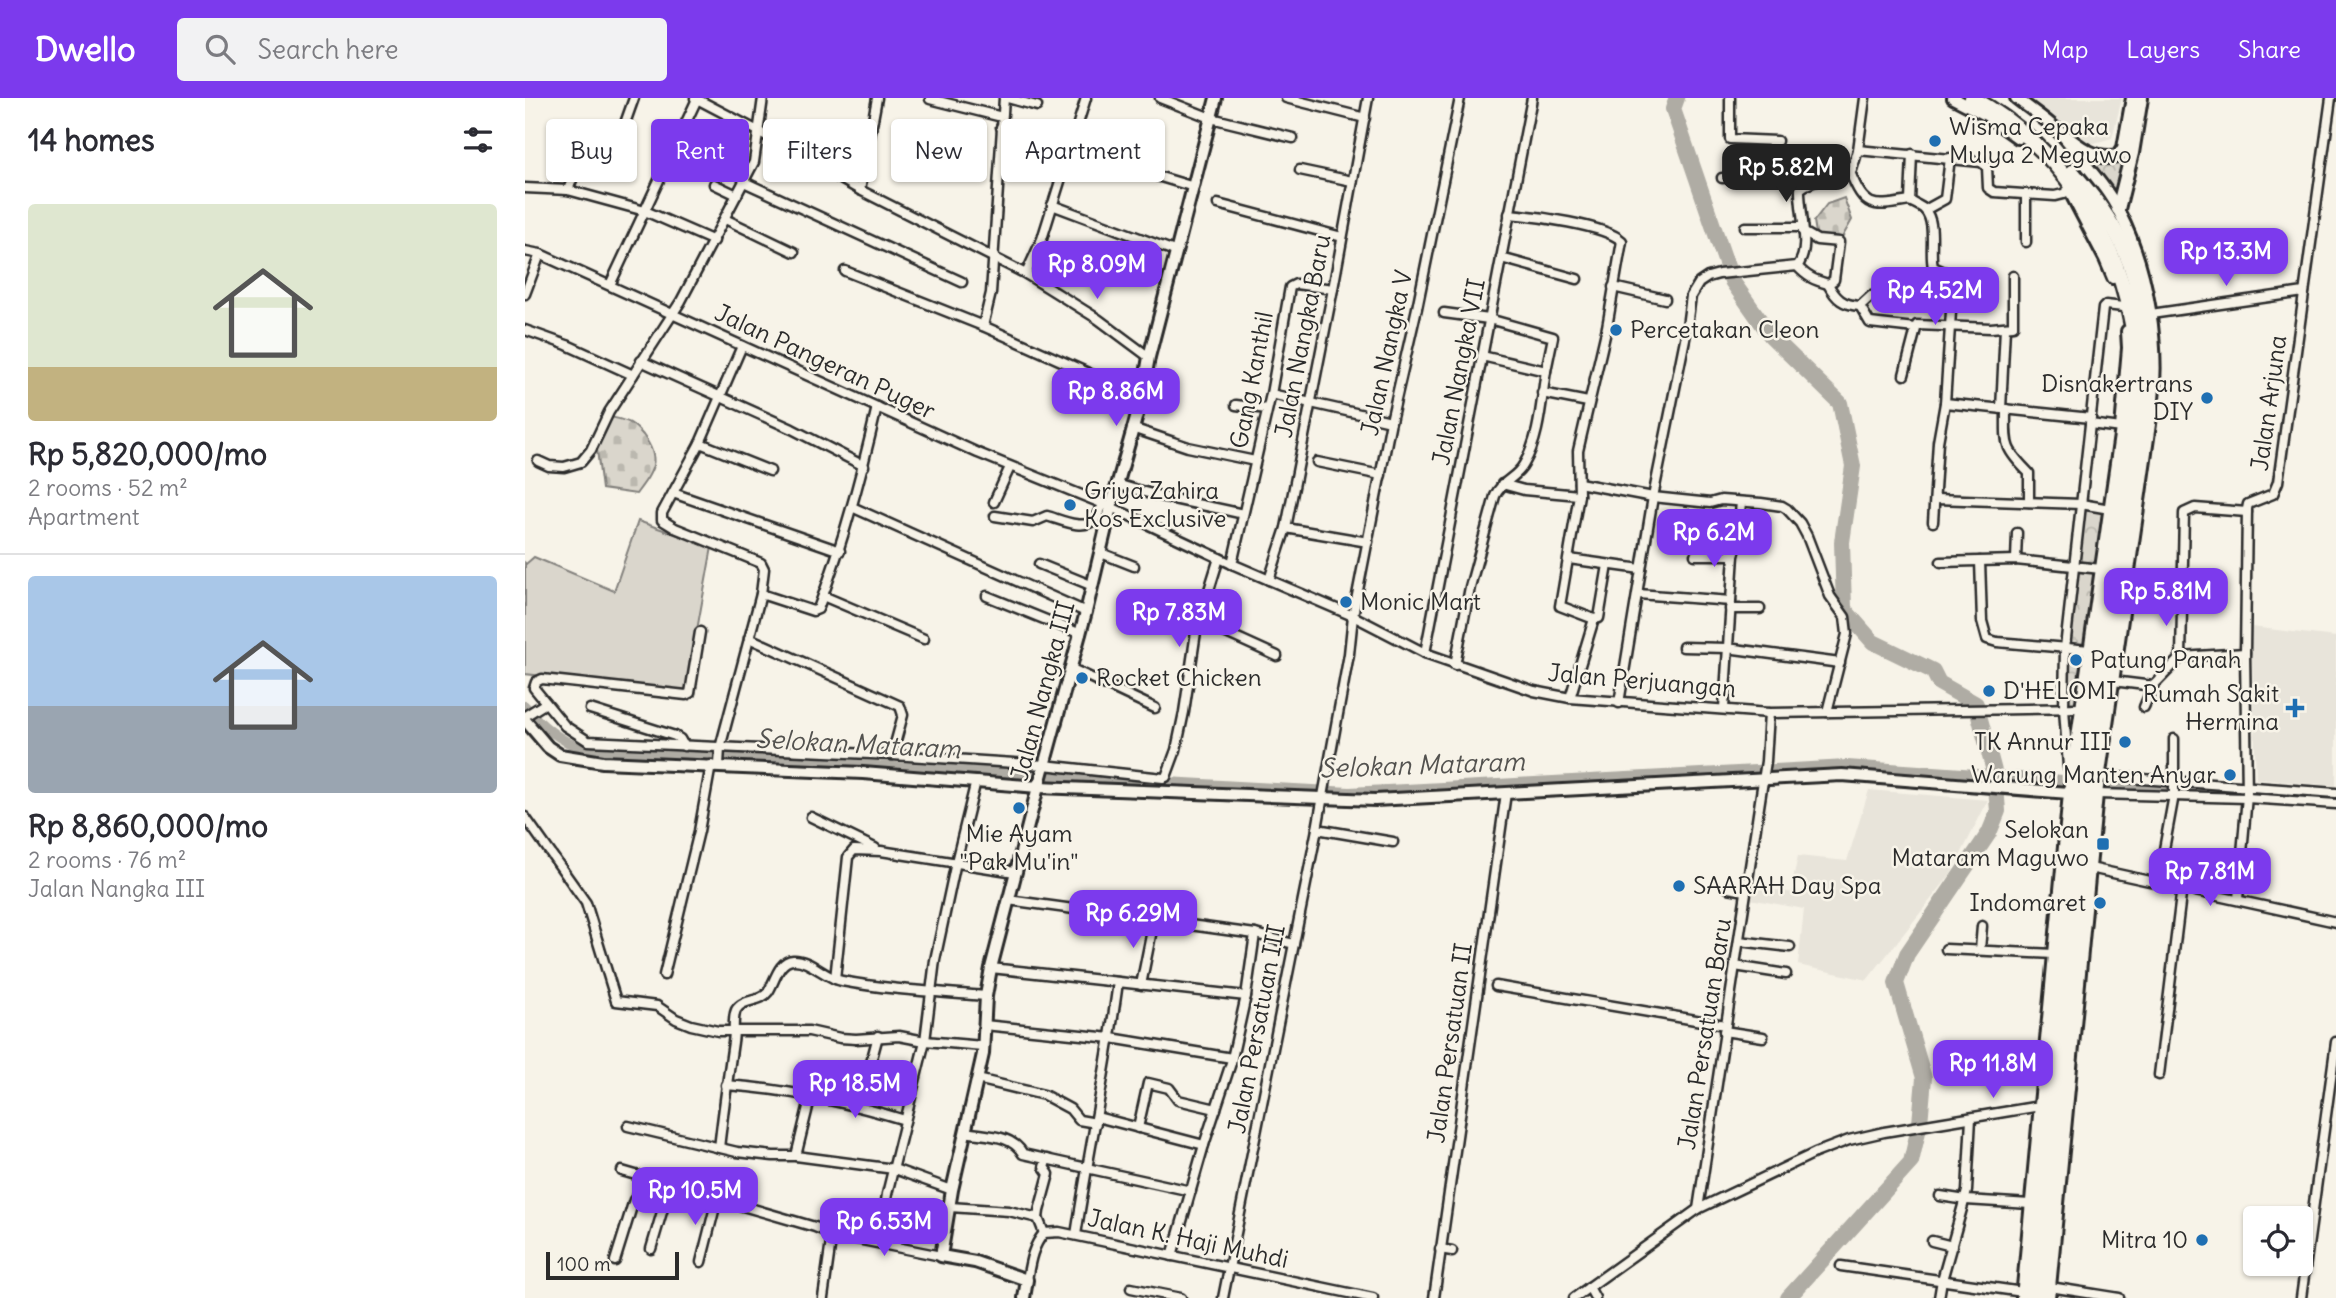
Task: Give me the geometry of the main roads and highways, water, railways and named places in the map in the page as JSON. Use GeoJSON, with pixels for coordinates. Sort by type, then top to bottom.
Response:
{"type":"FeatureCollection","features":[{"type":"Feature","properties":{"kind":"highway"},"geometry":{"type":"LineString","coordinates":[[1972,98],[1998,112],[2040,148],[2097,221],[2124,288],[2135,348],[2132,418],[2120,469],[2078,838],[2081,863],[2046,1294]]}},
{"type":"Feature","properties":{"kind":"highway"},"geometry":{"type":"LineString","coordinates":[[1991,98],[2045,140],[2107,218],[2125,250],[2136,285],[2146,348],[2146,383],[2116,641],[2084,784]]}},
{"type":"Feature","properties":{"kind":"highway"},"geometry":{"type":"LineString","coordinates":[[2025,1296],[2061,921],[2081,863]]}},
{"type":"Feature","properties":{"kind":"main road"},"geometry":{"type":"LineString","coordinates":[[2059,131],[2082,150],[2096,155],[2119,156],[2133,98]]}},
{"type":"Feature","properties":{"kind":"main road"},"geometry":{"type":"LineString","coordinates":[[2118,209],[2132,153],[2141,98]]}},
{"type":"Feature","properties":{"kind":"waterway"},"geometry":{"type":"LineString","coordinates":[[1677,98],[1673,109],[1732,281],[1771,336],[1840,403],[1853,466],[1842,542],[1844,609],[1873,642],[1933,671],[1939,683],[1976,704],[1995,775],[1998,811],[1989,833],[1907,954],[1896,983],[1924,1078],[1920,1123],[1911,1162],[1788,1298]]}},
{"type":"Feature","properties":{"kind":"waterway","name":"Selokan Mataram"},"geometry":{"type":"LineString","coordinates":[[525,706],[551,732],[584,750],[1350,792],[1847,765],[2078,781]]}},
{"type":"Feature","properties":{"kind":"waterway","name":"Selokan Mataram"},"geometry":{"type":"LineString","coordinates":[[2093,782],[2336,799]]}},
{"type":"Feature","properties":{"kind":"place","name":"Wisma Cepaka Mulya 2 Meguwo"},"geometry":{"type":"Point","coordinates":[1935,141]}},
{"type":"Feature","properties":{"kind":"place","name":"Percetakan Cleon"},"geometry":{"type":"Point","coordinates":[1616,330]}},
{"type":"Feature","properties":{"kind":"place","name":"Disnakertrans DIY"},"geometry":{"type":"Point","coordinates":[2207,398]}},
{"type":"Feature","properties":{"kind":"place","name":"Griya Zahira Kos Exclusive"},"geometry":{"type":"Point","coordinates":[1070,505]}},
{"type":"Feature","properties":{"kind":"place","name":"Monic Mart"},"geometry":{"type":"Point","coordinates":[1346,602]}},
{"type":"Feature","properties":{"kind":"place","name":"Patung Panah"},"geometry":{"type":"Point","coordinates":[2076,660]}},
{"type":"Feature","properties":{"kind":"place","name":"Rocket Chicken"},"geometry":{"type":"Point","coordinates":[1082,678]}},
{"type":"Feature","properties":{"kind":"place","name":"D'HELOMI"},"geometry":{"type":"Point","coordinates":[1989,691]}},
{"type":"Feature","properties":{"kind":"place","name":"Rumah Sakit Hermina"},"geometry":{"type":"Point","coordinates":[2295,708]}},
{"type":"Feature","properties":{"kind":"place","name":"TK Annur III"},"geometry":{"type":"Point","coordinates":[2125,742]}},
{"type":"Feature","properties":{"kind":"place","name":"Warung Manten Anyar"},"geometry":{"type":"Point","coordinates":[2230,775]}},
{"type":"Feature","properties":{"kind":"place","name":"Mie Ayam \"Pak Mu'in\""},"geometry":{"type":"Point","coordinates":[1019,808]}},
{"type":"Feature","properties":{"kind":"place","name":"Selokan Mataram Maguwo"},"geometry":{"type":"Point","coordinates":[2103,844]}},
{"type":"Feature","properties":{"kind":"place","name":"SAARAH Day Spa"},"geometry":{"type":"Point","coordinates":[1679,886]}},
{"type":"Feature","properties":{"kind":"place","name":"Indomaret"},"geometry":{"type":"Point","coordinates":[2100,903]}},
{"type":"Feature","properties":{"kind":"place","name":"Mitra 10"},"geometry":{"type":"Point","coordinates":[2202,1240]}}]}
